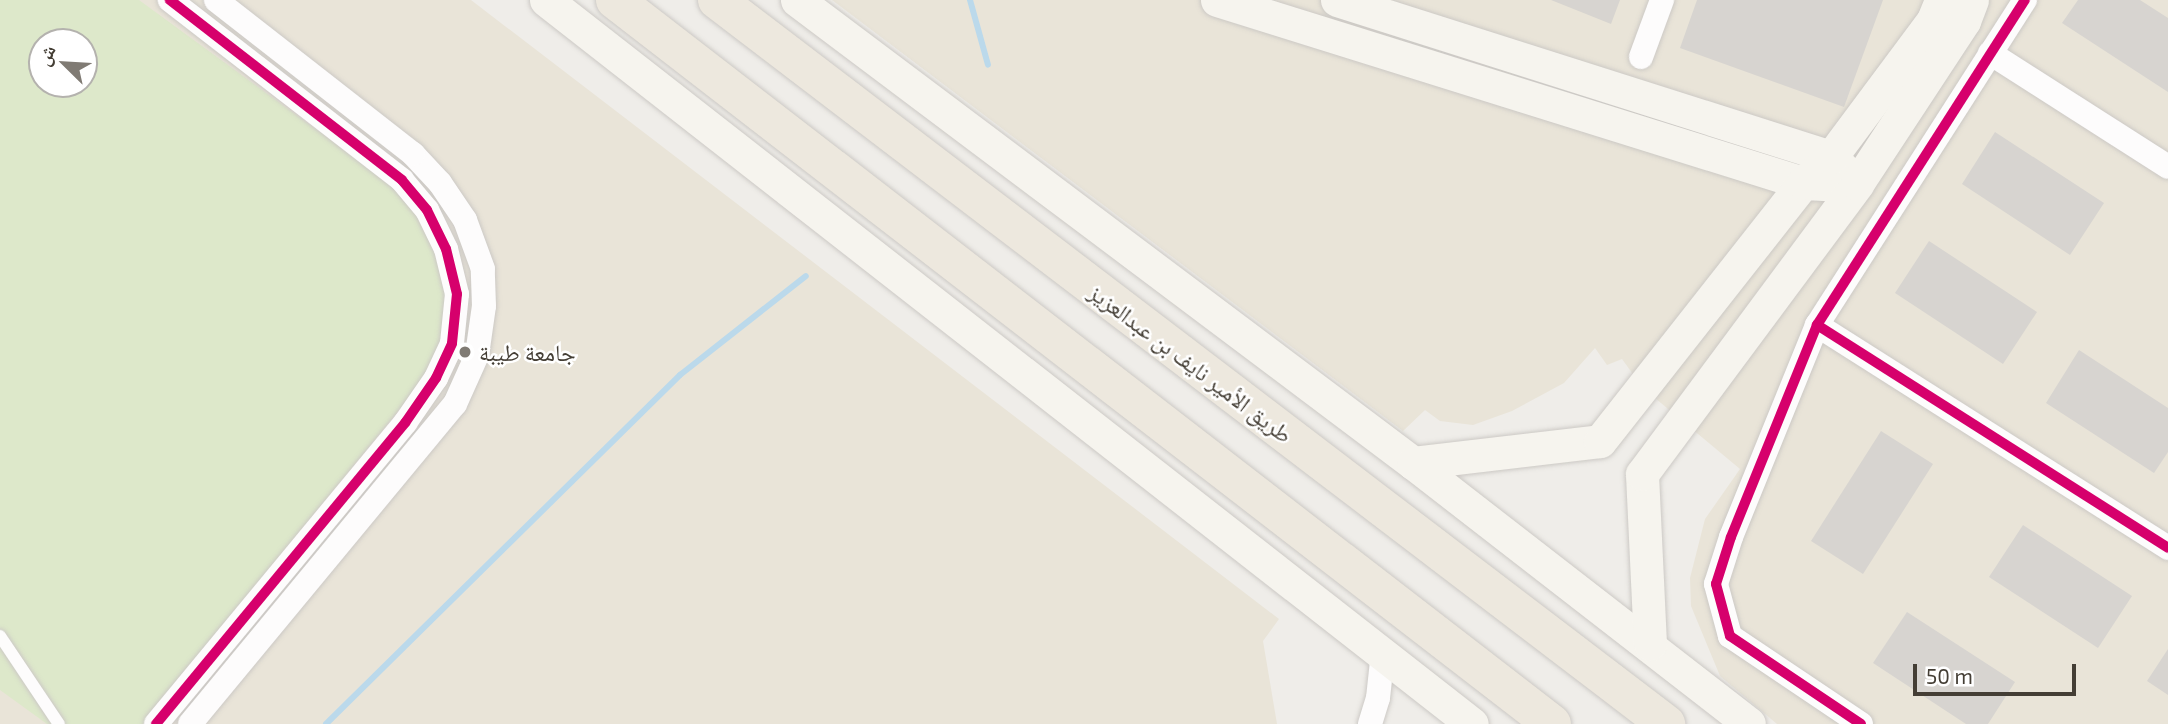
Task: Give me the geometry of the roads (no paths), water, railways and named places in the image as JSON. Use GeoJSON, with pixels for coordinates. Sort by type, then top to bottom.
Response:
{"type":"FeatureCollection","features":[{"type":"Feature","properties":{"kind":"highway"},"geometry":{"type":"LineString","coordinates":[[615,0],[1552,724]]}},
{"type":"Feature","properties":{"kind":"highway","name":"طريق الأمير نايف بن عبدالعزيز"},"geometry":{"type":"LineString","coordinates":[[717,0],[1666,724]]}},
{"type":"Feature","properties":{"kind":"main road"},"geometry":{"type":"LineString","coordinates":[[546,0],[1472,724]]}},
{"type":"Feature","properties":{"kind":"main road"},"geometry":{"type":"LineString","coordinates":[[797,0],[1413,463],[1650,644],[1749,724]]}},
{"type":"Feature","properties":{"kind":"main road"},"geometry":{"type":"LineString","coordinates":[[1217,0],[1803,183],[1857,184]]}},
{"type":"Feature","properties":{"kind":"main road"},"geometry":{"type":"LineString","coordinates":[[1337,0],[1831,157],[1857,184]]}},
{"type":"Feature","properties":{"kind":"main road"},"geometry":{"type":"LineString","coordinates":[[1600,441],[1803,183],[1831,157],[1933,20],[1941,0]]}},
{"type":"Feature","properties":{"kind":"main road"},"geometry":{"type":"LineString","coordinates":[[1650,644],[1643,474],[1857,184],[1964,21],[1972,0]]}},
{"type":"Feature","properties":{"kind":"main road"},"geometry":{"type":"LineString","coordinates":[[1413,463],[1600,441],[1643,474]]}},
{"type":"Feature","properties":{"kind":"street"},"geometry":{"type":"LineString","coordinates":[[156,724],[413,412],[452,343],[457,294],[446,249],[427,210],[402,180],[170,0]]}},
{"type":"Feature","properties":{"kind":"street"},"geometry":{"type":"LineString","coordinates":[[190,724],[455,404],[477,355],[484,306],[483,269],[465,220],[440,183],[414,154],[216,0]]}},
{"type":"Feature","properties":{"kind":"street"},"geometry":{"type":"LineString","coordinates":[[1642,57],[1662,0]]}},
{"type":"Feature","properties":{"kind":"street"},"geometry":{"type":"LineString","coordinates":[[1861,724],[1730,636],[1716,584],[1731,537],[1817,325],[2025,0]]}},
{"type":"Feature","properties":{"kind":"street"},"geometry":{"type":"LineString","coordinates":[[1990,53],[2168,167]]}},
{"type":"Feature","properties":{"kind":"street"},"geometry":{"type":"LineString","coordinates":[[1817,325],[2168,548]]}},
{"type":"Feature","properties":{"kind":"street"},"geometry":{"type":"LineString","coordinates":[[1370,724],[1378,698],[1383,652]]}},
{"type":"Feature","properties":{"kind":"lane"},"geometry":{"type":"LineString","coordinates":[[0,636],[59,724]]}},
{"type":"Feature","properties":{"kind":"waterway"},"geometry":{"type":"LineString","coordinates":[[970,0],[988,65]]}},
{"type":"Feature","properties":{"kind":"waterway"},"geometry":{"type":"LineString","coordinates":[[326,724],[680,375],[806,276]]}},
{"type":"Feature","properties":{"kind":"place","name":"جامعة طيبة"},"geometry":{"type":"Point","coordinates":[465,352]}}]}
